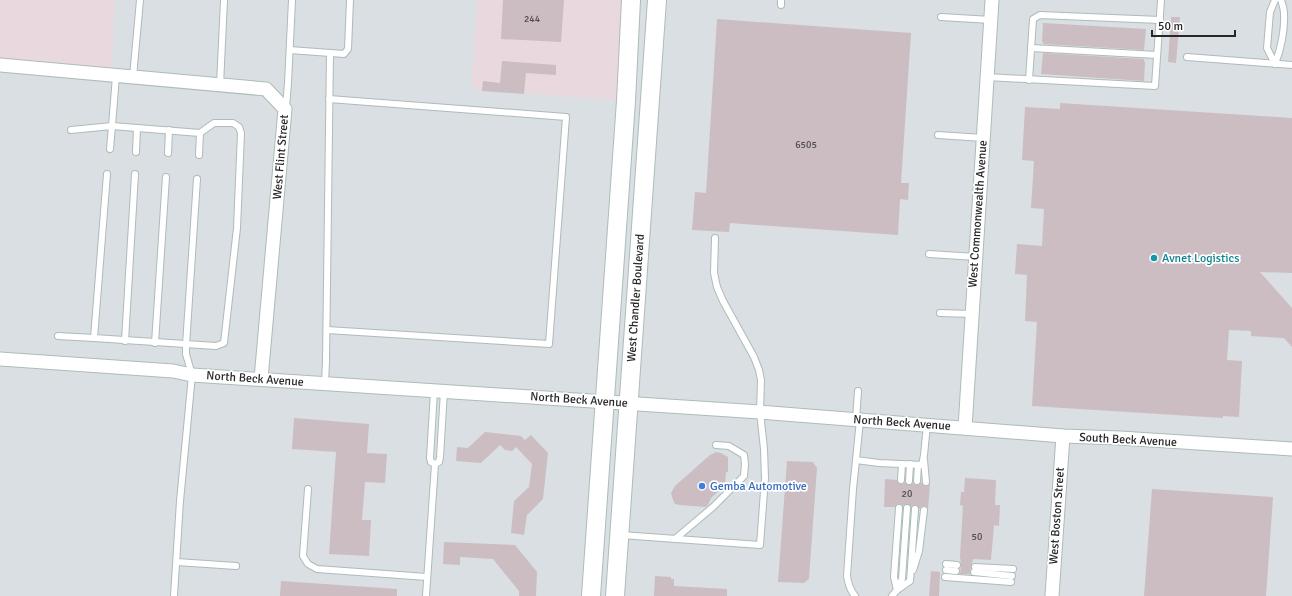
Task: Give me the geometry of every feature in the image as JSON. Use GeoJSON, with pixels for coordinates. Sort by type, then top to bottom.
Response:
{"type":"FeatureCollection","features":[{"type":"Feature","properties":{"kind":"main road","name":"West Chandler Boulevard"},"geometry":{"type":"LineString","coordinates":[[591,596],[625,109],[631,0]]}},
{"type":"Feature","properties":{"kind":"main road","name":"West Chandler Boulevard"},"geometry":{"type":"LineString","coordinates":[[615,596],[656,0]]}},
{"type":"Feature","properties":{"kind":"street","name":"West Commonwealth Avenue"},"geometry":{"type":"LineString","coordinates":[[965,428],[992,0]]}},
{"type":"Feature","properties":{"kind":"street","name":"West Flint Street"},"geometry":{"type":"LineString","coordinates":[[0,65],[266,89],[285,109],[261,379]]}},
{"type":"Feature","properties":{"kind":"street","name":"North Beck Avenue"},"geometry":{"type":"LineString","coordinates":[[0,359],[173,371],[192,375],[760,412],[965,428]]}},
{"type":"Feature","properties":{"kind":"street","name":"South Beck Avenue"},"geometry":{"type":"LineString","coordinates":[[965,428],[1063,436],[1120,438],[1292,450]]}},
{"type":"Feature","properties":{"kind":"street","name":"West Boston Street"},"geometry":{"type":"LineString","coordinates":[[1052,596],[1063,436]]}},
{"type":"Feature","properties":{"kind":"lane"},"geometry":{"type":"LineString","coordinates":[[133,77],[140,0]]}},
{"type":"Feature","properties":{"kind":"lane"},"geometry":{"type":"LineString","coordinates":[[220,85],[224,0]]}},
{"type":"Feature","properties":{"kind":"lane"},"geometry":{"type":"LineString","coordinates":[[285,109],[288,83],[292,0]]}},
{"type":"Feature","properties":{"kind":"lane"},"geometry":{"type":"LineString","coordinates":[[290,50],[344,54],[348,49],[350,0]]}},
{"type":"Feature","properties":{"kind":"lane"},"geometry":{"type":"LineString","coordinates":[[987,77],[1155,86],[1161,0]]}},
{"type":"Feature","properties":{"kind":"lane"},"geometry":{"type":"LineString","coordinates":[[1275,0],[1270,12],[1267,48],[1276,64]]}},
{"type":"Feature","properties":{"kind":"lane"},"geometry":{"type":"LineString","coordinates":[[1276,64],[1282,40],[1284,12],[1281,0]]}},
{"type":"Feature","properties":{"kind":"lane"},"geometry":{"type":"LineString","coordinates":[[1029,80],[1033,19],[1040,15],[1160,20]]}},
{"type":"Feature","properties":{"kind":"lane"},"geometry":{"type":"LineString","coordinates":[[941,17],[991,20]]}},
{"type":"Feature","properties":{"kind":"lane"},"geometry":{"type":"LineString","coordinates":[[1031,48],[1157,55]]}},
{"type":"Feature","properties":{"kind":"lane"},"geometry":{"type":"LineString","coordinates":[[325,384],[330,53]]}},
{"type":"Feature","properties":{"kind":"lane"},"geometry":{"type":"LineString","coordinates":[[1187,57],[1292,65]]}},
{"type":"Feature","properties":{"kind":"lane"},"geometry":{"type":"LineString","coordinates":[[110,149],[116,75]]}},
{"type":"Feature","properties":{"kind":"lane"},"geometry":{"type":"LineString","coordinates":[[327,330],[549,344],[566,117],[329,99]]}},
{"type":"Feature","properties":{"kind":"lane"},"geometry":{"type":"LineString","coordinates":[[58,336],[186,345],[216,346],[224,343],[237,228],[240,127],[233,123],[214,123],[200,133],[112,126],[71,130]]}},
{"type":"Feature","properties":{"kind":"lane"},"geometry":{"type":"LineString","coordinates":[[136,152],[138,128]]}},
{"type":"Feature","properties":{"kind":"lane"},"geometry":{"type":"LineString","coordinates":[[168,153],[169,130]]}},
{"type":"Feature","properties":{"kind":"lane"},"geometry":{"type":"LineString","coordinates":[[199,156],[200,133]]}},
{"type":"Feature","properties":{"kind":"lane"},"geometry":{"type":"LineString","coordinates":[[938,135],[983,138]]}},
{"type":"Feature","properties":{"kind":"lane"},"geometry":{"type":"LineString","coordinates":[[94,338],[107,174]]}},
{"type":"Feature","properties":{"kind":"lane"},"geometry":{"type":"LineString","coordinates":[[125,341],[135,174]]}},
{"type":"Feature","properties":{"kind":"lane"},"geometry":{"type":"LineString","coordinates":[[155,343],[166,177]]}},
{"type":"Feature","properties":{"kind":"lane"},"geometry":{"type":"LineString","coordinates":[[174,596],[180,502],[192,375],[186,354],[186,345],[197,179]]}},
{"type":"Feature","properties":{"kind":"lane"},"geometry":{"type":"LineString","coordinates":[[620,535],[760,545],[764,478],[764,449],[760,412],[761,380],[754,357],[723,301],[718,287],[714,273],[715,238]]}},
{"type":"Feature","properties":{"kind":"lane"},"geometry":{"type":"LineString","coordinates":[[929,254],[976,257]]}},
{"type":"Feature","properties":{"kind":"lane"},"geometry":{"type":"LineString","coordinates":[[940,313],[972,314]]}},
{"type":"Feature","properties":{"kind":"lane"},"geometry":{"type":"LineString","coordinates":[[435,464],[431,462],[430,458],[439,391]]}},
{"type":"Feature","properties":{"kind":"lane"},"geometry":{"type":"LineString","coordinates":[[426,596],[435,464],[439,462],[440,457],[439,391]]}},
{"type":"Feature","properties":{"kind":"lane"},"geometry":{"type":"LineString","coordinates":[[855,596],[848,583],[848,576],[856,460],[858,391]]}},
{"type":"Feature","properties":{"kind":"lane"},"geometry":{"type":"LineString","coordinates":[[856,460],[878,463],[922,465],[927,425]]}},
{"type":"Feature","properties":{"kind":"lane"},"geometry":{"type":"LineString","coordinates":[[675,539],[713,507],[744,476],[744,455],[729,446],[716,445]]}},
{"type":"Feature","properties":{"kind":"lane"},"geometry":{"type":"LineString","coordinates":[[924,455],[926,482]]}},
{"type":"Feature","properties":{"kind":"lane"},"geometry":{"type":"LineString","coordinates":[[901,480],[902,464]]}},
{"type":"Feature","properties":{"kind":"lane"},"geometry":{"type":"LineString","coordinates":[[909,481],[910,464]]}},
{"type":"Feature","properties":{"kind":"lane"},"geometry":{"type":"LineString","coordinates":[[917,481],[918,464]]}},
{"type":"Feature","properties":{"kind":"lane"},"geometry":{"type":"LineString","coordinates":[[308,489],[303,556],[308,564],[317,569],[427,577]]}},
{"type":"Feature","properties":{"kind":"lane"},"geometry":{"type":"LineString","coordinates":[[897,590],[894,577],[898,508]]}},
{"type":"Feature","properties":{"kind":"lane"},"geometry":{"type":"LineString","coordinates":[[892,596],[897,590],[902,579],[907,508]]}},
{"type":"Feature","properties":{"kind":"lane"},"geometry":{"type":"LineString","coordinates":[[910,581],[915,509]]}},
{"type":"Feature","properties":{"kind":"lane"},"geometry":{"type":"LineString","coordinates":[[897,590],[910,581],[919,551],[924,510]]}},
{"type":"Feature","properties":{"kind":"lane"},"geometry":{"type":"LineString","coordinates":[[177,562],[236,566]]}},
{"type":"Feature","properties":{"kind":"lane"},"geometry":{"type":"LineString","coordinates":[[946,567],[956,568]]}},
{"type":"Feature","properties":{"kind":"lane"},"geometry":{"type":"LineString","coordinates":[[945,578],[1012,576],[974,569]]}},
{"type":"Feature","properties":{"kind":"shaded area"},"geometry":{"type":"Polygon","coordinates":[[[115,0],[477,0],[471,89],[625,101],[632,0],[1292,0],[1292,596],[0,596],[0,65],[111,74],[115,0]]]}},
{"type":"Feature","properties":{"kind":"building"},"geometry":{"type":"Polygon","coordinates":[[[503,0],[564,0],[561,42],[501,39],[503,0]]]}},
{"type":"Feature","properties":{"kind":"building"},"geometry":{"type":"Polygon","coordinates":[[[1171,17],[1180,17],[1176,63],[1168,62],[1171,17]]]}},
{"type":"Feature","properties":{"kind":"building"},"geometry":{"type":"Polygon","coordinates":[[[717,19],[911,33],[901,183],[909,183],[908,200],[900,199],[898,235],[730,223],[729,232],[692,230],[695,192],[706,193],[717,19]]]}},
{"type":"Feature","properties":{"kind":"building"},"geometry":{"type":"Polygon","coordinates":[[[1043,23],[1146,29],[1144,50],[1043,44],[1043,23]]]}},
{"type":"Feature","properties":{"kind":"building"},"geometry":{"type":"Polygon","coordinates":[[[1043,53],[1144,59],[1144,81],[1041,74],[1043,53]]]}},
{"type":"Feature","properties":{"kind":"building"},"geometry":{"type":"Polygon","coordinates":[[[502,61],[556,65],[556,75],[526,73],[524,94],[482,91],[483,81],[500,83],[502,61]]]}},
{"type":"Feature","properties":{"kind":"building","name":"Avnet Logistics"},"geometry":{"type":"Polygon","coordinates":[[[1060,103],[1292,118],[1292,273],[1260,272],[1292,308],[1292,347],[1284,338],[1251,336],[1251,331],[1229,330],[1227,360],[1242,361],[1239,417],[1223,416],[1223,418],[1032,406],[1037,322],[1025,321],[1027,275],[1015,274],[1017,244],[1042,246],[1044,209],[1031,208],[1034,161],[1022,160],[1025,107],[1060,109],[1060,103]]]}},
{"type":"Feature","properties":{"kind":"building"},"geometry":{"type":"Polygon","coordinates":[[[294,418],[369,424],[367,453],[387,454],[385,483],[365,482],[362,520],[371,520],[369,556],[329,554],[336,452],[292,449],[294,418]]]}},
{"type":"Feature","properties":{"kind":"building"},"geometry":{"type":"Polygon","coordinates":[[[485,432],[521,436],[525,440],[531,435],[548,453],[543,499],[527,515],[524,535],[511,533],[514,501],[529,487],[532,464],[516,447],[512,451],[505,450],[500,445],[481,463],[456,461],[457,447],[468,448],[485,432]]]}},
{"type":"Feature","properties":{"kind":"building"},"geometry":{"type":"Polygon","coordinates":[[[716,452],[728,457],[728,472],[726,472],[725,485],[711,498],[706,507],[675,504],[671,493],[675,486],[710,455],[716,452]]]}},
{"type":"Feature","properties":{"kind":"building"},"geometry":{"type":"Polygon","coordinates":[[[787,461],[813,462],[817,468],[809,579],[804,583],[778,582],[787,461]]]}},
{"type":"Feature","properties":{"kind":"building"},"geometry":{"type":"Polygon","coordinates":[[[965,478],[996,480],[995,505],[1000,505],[999,526],[994,525],[991,560],[973,559],[970,574],[960,574],[963,506],[960,505],[961,492],[964,492],[965,478]]]}},
{"type":"Feature","properties":{"kind":"building"},"geometry":{"type":"Polygon","coordinates":[[[885,479],[897,480],[899,484],[903,484],[905,482],[908,485],[913,483],[915,485],[919,485],[921,482],[924,486],[928,486],[930,484],[928,509],[925,506],[922,506],[919,509],[917,505],[913,505],[911,507],[907,504],[903,506],[901,504],[897,504],[895,507],[884,507],[885,479]]]}},
{"type":"Feature","properties":{"kind":"building"},"geometry":{"type":"Polygon","coordinates":[[[1152,489],[1273,497],[1266,596],[1144,596],[1152,489]]]}},
{"type":"Feature","properties":{"kind":"building"},"geometry":{"type":"Polygon","coordinates":[[[444,542],[515,545],[537,572],[536,596],[519,596],[519,591],[493,559],[460,557],[460,565],[443,564],[444,542]]]}},
{"type":"Feature","properties":{"kind":"building"},"geometry":{"type":"Polygon","coordinates":[[[931,571],[940,572],[939,596],[929,596],[931,571]]]}},
{"type":"Feature","properties":{"kind":"building"},"geometry":{"type":"Polygon","coordinates":[[[655,576],[671,577],[671,579],[674,579],[674,586],[727,589],[727,596],[654,596],[655,576]]]}},
{"type":"Feature","properties":{"kind":"building"},"geometry":{"type":"Polygon","coordinates":[[[281,581],[397,589],[397,596],[280,596],[281,581]]]}},
{"type":"Feature","properties":{"kind":"place","name":"Avnet Logistics"},"geometry":{"type":"Point","coordinates":[1154,258]}},
{"type":"Feature","properties":{"kind":"place","name":"Gemba Automotive"},"geometry":{"type":"Point","coordinates":[702,486]}}]}
